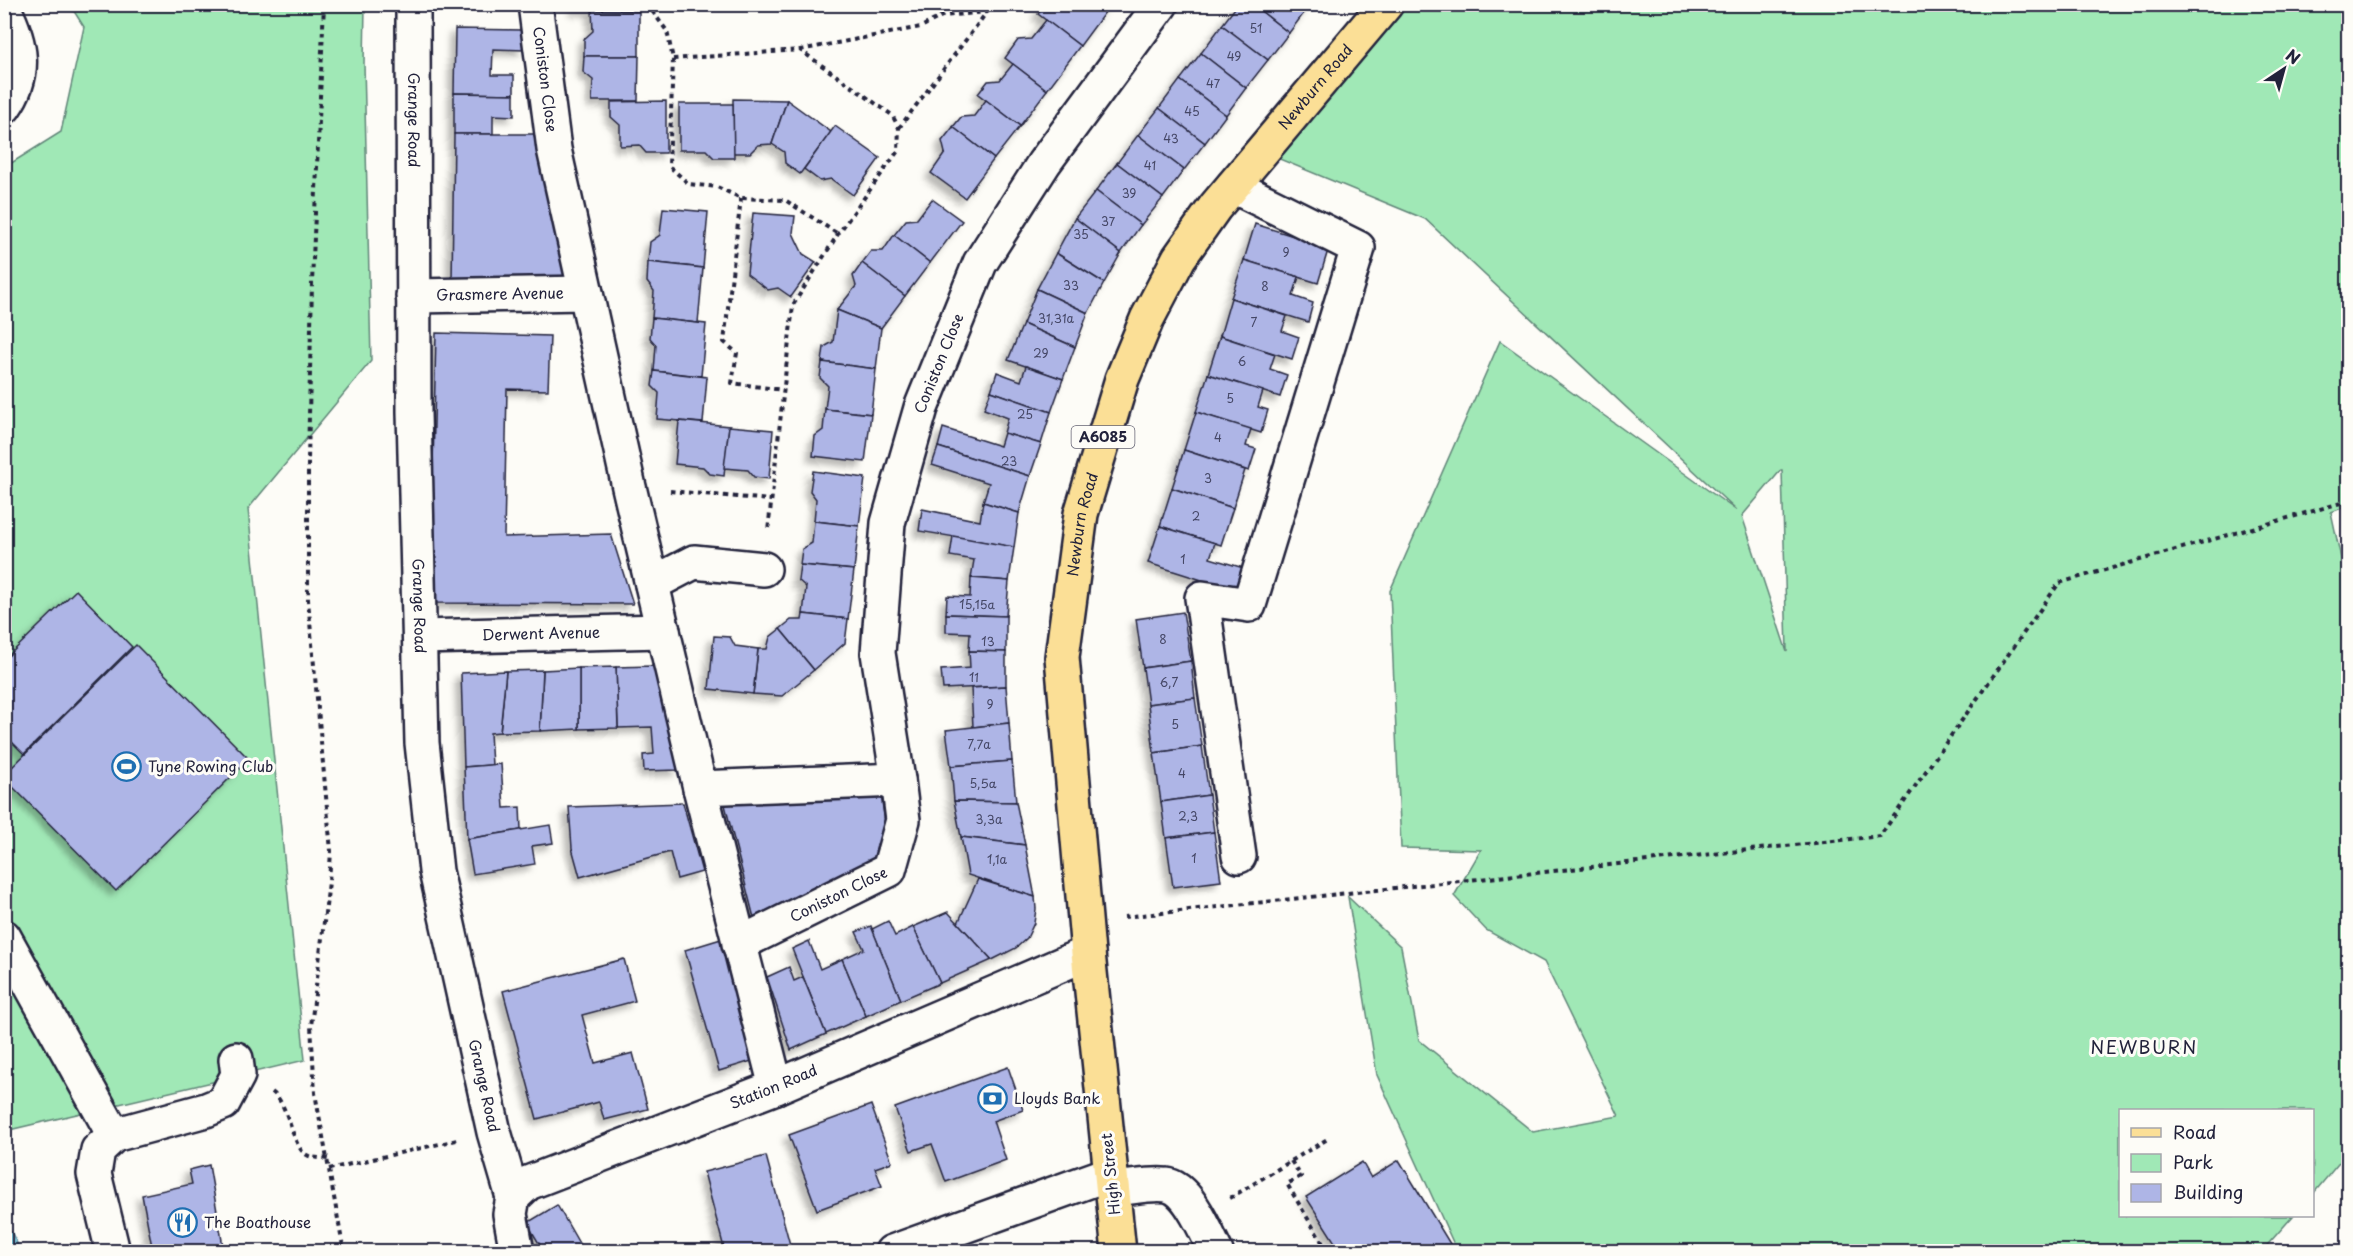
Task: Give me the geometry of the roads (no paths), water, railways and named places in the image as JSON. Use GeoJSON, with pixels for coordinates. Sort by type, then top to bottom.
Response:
{"type":"FeatureCollection","features":[{"type":"Feature","properties":{"kind":"main road","name":"Newburn Road"},"geometry":{"type":"LineString","coordinates":[[1088,953],[1062,657],[1081,514],[1122,379],[1147,319],[1179,258],[1233,186],[1386,4]]}},
{"type":"Feature","properties":{"kind":"main road","name":"High Street"},"geometry":{"type":"LineString","coordinates":[[1088,953],[1119,1251]]}},
{"type":"Feature","properties":{"kind":"street","name":"Grange Road"},"geometry":{"type":"LineString","coordinates":[[413,4],[414,412],[422,743],[436,871],[494,1131],[513,1197]]}},
{"type":"Feature","properties":{"kind":"street","name":"Coniston Close"},"geometry":{"type":"LineString","coordinates":[[535,4],[554,149],[628,487],[700,788],[776,1087]]}},
{"type":"Feature","properties":{"kind":"street","name":"Coniston Close"},"geometry":{"type":"LineString","coordinates":[[739,944],[889,870],[903,820],[878,653],[888,523],[921,408],[981,263],[1044,163],[1161,4]]}},
{"type":"Feature","properties":{"kind":"street"},"geometry":{"type":"LineString","coordinates":[[4,9],[17,35],[21,58],[14,92],[4,107]]}},
{"type":"Feature","properties":{"kind":"street"},"geometry":{"type":"LineString","coordinates":[[1233,186],[1358,248],[1249,605],[1202,597],[1239,856]]}},
{"type":"Feature","properties":{"kind":"street","name":"Grasmere Avenue"},"geometry":{"type":"LineString","coordinates":[[413,296],[586,293]]}},
{"type":"Feature","properties":{"kind":"street"},"geometry":{"type":"LineString","coordinates":[[652,584],[694,562],[764,569]]}},
{"type":"Feature","properties":{"kind":"street","name":"Derwent Avenue"},"geometry":{"type":"LineString","coordinates":[[421,637],[663,631]]}},
{"type":"Feature","properties":{"kind":"street"},"geometry":{"type":"LineString","coordinates":[[700,788],[898,780]]}},
{"type":"Feature","properties":{"kind":"street"},"geometry":{"type":"LineString","coordinates":[[4,937],[114,1136]]}},
{"type":"Feature","properties":{"kind":"street","name":"Station Road"},"geometry":{"type":"LineString","coordinates":[[513,1197],[528,1183],[776,1087],[1088,953]]}},
{"type":"Feature","properties":{"kind":"street"},"geometry":{"type":"LineString","coordinates":[[113,1251],[94,1174],[98,1150],[114,1136],[223,1103],[238,1075],[236,1059]]}},
{"type":"Feature","properties":{"kind":"street"},"geometry":{"type":"LineString","coordinates":[[892,1251],[1112,1181],[1167,1184],[1183,1194],[1198,1216],[1216,1251]]}},
{"type":"Feature","properties":{"kind":"street"},"geometry":{"type":"LineString","coordinates":[[513,1197],[510,1214],[517,1251]]}},
{"type":"Feature","properties":{"kind":"water"},"geometry":{"type":"Polygon","coordinates":[[[5,1220],[21,1251],[5,1251],[5,1220]]]}},
{"type":"Feature","properties":{"kind":"place","name":"Tyne Rowing Club"},"geometry":{"type":"Point","coordinates":[127,767]}},
{"type":"Feature","properties":{"kind":"place","name":"Lloyds Bank"},"geometry":{"type":"Point","coordinates":[993,1099]}},
{"type":"Feature","properties":{"kind":"place","name":"The Boathouse"},"geometry":{"type":"Point","coordinates":[183,1223]}},
{"type":"Feature","properties":{"kind":"district","name":"NEWBURN"},"geometry":{"type":"Point","coordinates":[2144,1048]}}]}
